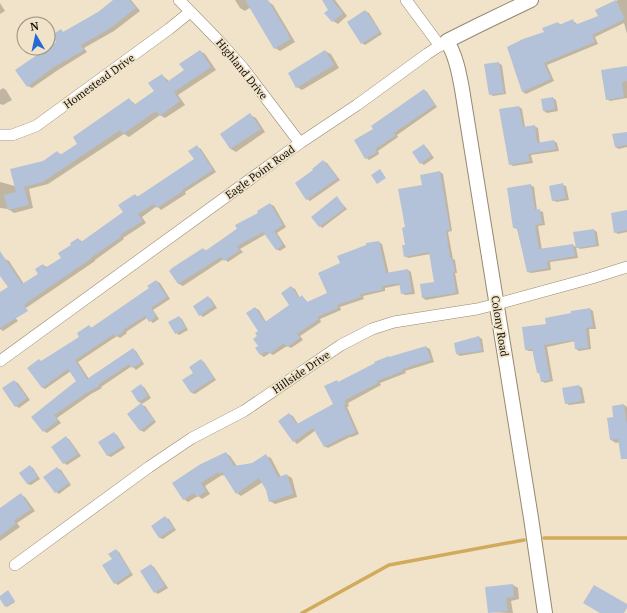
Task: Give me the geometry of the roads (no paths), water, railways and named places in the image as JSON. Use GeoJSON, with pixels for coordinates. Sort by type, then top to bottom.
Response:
{"type":"FeatureCollection","features":[{"type":"Feature","properties":{"kind":"street","name":"Highland Drive"},"geometry":{"type":"LineString","coordinates":[[179,0],[243,68],[300,143]]}},
{"type":"Feature","properties":{"kind":"street","name":"Colony Road"},"geometry":{"type":"LineString","coordinates":[[406,0],[444,44],[451,48],[457,64],[497,304],[545,613]]}},
{"type":"Feature","properties":{"kind":"street","name":"Eagle Point Road"},"geometry":{"type":"LineString","coordinates":[[0,361],[300,143],[444,44],[479,24],[531,0]]}},
{"type":"Feature","properties":{"kind":"street","name":"Homestead Drive"},"geometry":{"type":"LineString","coordinates":[[0,135],[12,135],[36,126],[170,29],[190,12]]}},
{"type":"Feature","properties":{"kind":"street","name":"Hillside Drive"},"geometry":{"type":"LineString","coordinates":[[15,566],[149,467],[192,438],[244,411],[356,336],[394,322],[477,309],[627,267]]}},
{"type":"Feature","properties":{"kind":"waterway"},"geometry":{"type":"LineString","coordinates":[[544,538],[627,538]]}},
{"type":"Feature","properties":{"kind":"waterway"},"geometry":{"type":"LineString","coordinates":[[302,613],[389,565],[524,540]]}}]}
